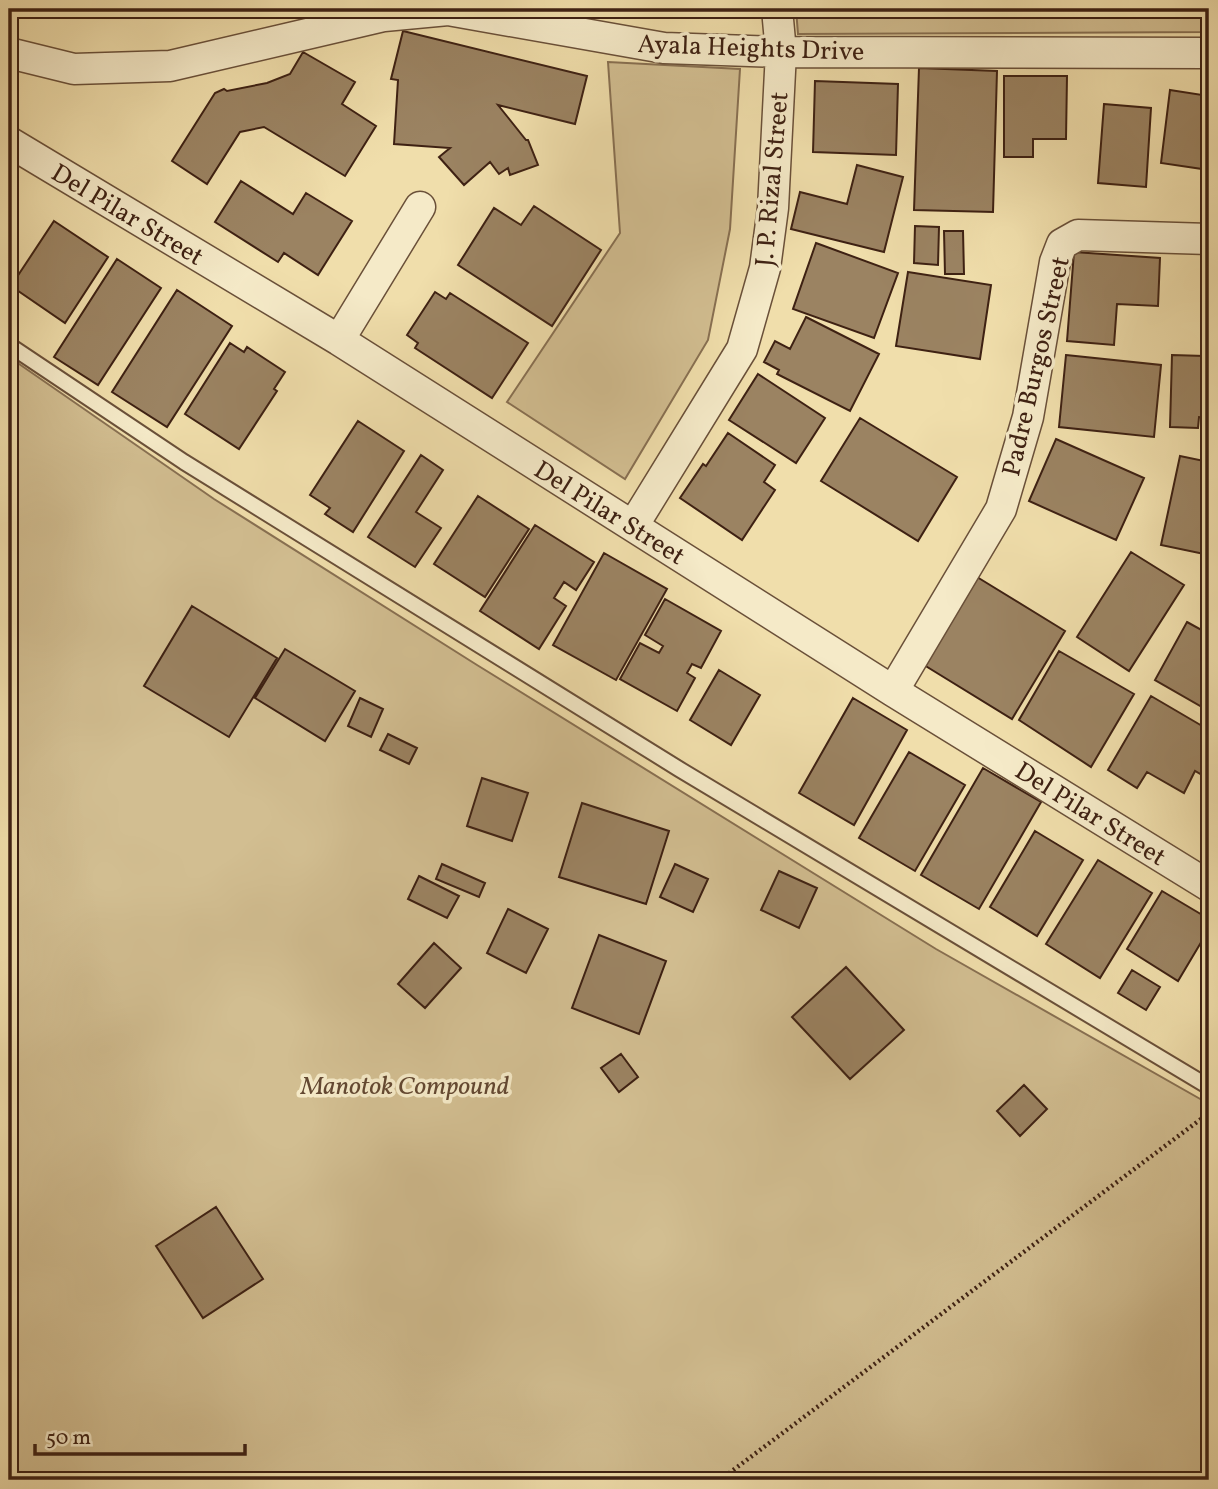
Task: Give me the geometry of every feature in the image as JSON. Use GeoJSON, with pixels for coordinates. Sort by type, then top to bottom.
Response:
{"type":"FeatureCollection","features":[{"type":"Feature","properties":{"kind":"street","name":"Ayala Heights Drive"},"geometry":{"type":"LineString","coordinates":[[9,53],[74,68],[170,66],[384,16],[448,9],[664,48],[781,52],[1209,53]]}},
{"type":"Feature","properties":{"kind":"street","name":"J. P. Rizal Street"},"geometry":{"type":"LineString","coordinates":[[633,526],[742,349],[765,268],[771,220],[781,52],[777,9]]}},
{"type":"Feature","properties":{"kind":"street","name":"Del Pilar Street"},"geometry":{"type":"LineString","coordinates":[[9,142],[339,340],[893,691],[1209,886]]}},
{"type":"Feature","properties":{"kind":"street"},"geometry":{"type":"LineString","coordinates":[[339,340],[420,207]]}},
{"type":"Feature","properties":{"kind":"street","name":"Padre Burgos Street"},"geometry":{"type":"LineString","coordinates":[[893,691],[1001,509],[1037,379],[1050,284],[1062,244],[1078,234],[1209,239]]}},
{"type":"Feature","properties":{"kind":"lane"},"geometry":{"type":"LineString","coordinates":[[9,345],[184,462],[667,762],[1209,1087]]}},
{"type":"Feature","properties":{"kind":"path"},"geometry":{"type":"LineString","coordinates":[[720,1480],[1209,1113]]}},
{"type":"Feature","properties":{"kind":"green space"},"geometry":{"type":"Polygon","coordinates":[[[796,9],[1209,9],[1209,32],[798,34],[796,9]]]}},
{"type":"Feature","properties":{"kind":"green space"},"geometry":{"type":"Polygon","coordinates":[[[608,62],[740,69],[730,229],[708,340],[625,479],[507,402],[620,233],[608,62]]]}},
{"type":"Feature","properties":{"kind":"green space","name":"Manotok Compound"},"geometry":{"type":"Polygon","coordinates":[[[9,357],[214,499],[477,665],[936,949],[1209,1104],[1209,1475],[1202,1480],[9,1480],[9,357]]]}},
{"type":"Feature","properties":{"kind":"building"},"geometry":{"type":"Polygon","coordinates":[[[403,31],[587,76],[575,124],[498,105],[528,140],[538,165],[510,175],[508,168],[499,174],[490,162],[464,185],[439,157],[450,148],[394,144],[398,80],[391,79],[403,31]]]}},
{"type":"Feature","properties":{"kind":"building"},"geometry":{"type":"Polygon","coordinates":[[[303,52],[355,82],[342,104],[376,126],[345,176],[264,127],[240,132],[207,184],[172,161],[215,93],[224,89],[227,91],[267,83],[290,74],[303,52]]]}},
{"type":"Feature","properties":{"kind":"building"},"geometry":{"type":"Polygon","coordinates":[[[919,68],[997,71],[993,212],[914,210],[919,68]]]}},
{"type":"Feature","properties":{"kind":"building"},"geometry":{"type":"Polygon","coordinates":[[[1004,76],[1067,76],[1066,139],[1033,139],[1033,157],[1004,157],[1004,76]]]}},
{"type":"Feature","properties":{"kind":"building"},"geometry":{"type":"Polygon","coordinates":[[[815,81],[898,84],[896,155],[813,152],[815,81]]]}},
{"type":"Feature","properties":{"kind":"building"},"geometry":{"type":"Polygon","coordinates":[[[1170,90],[1209,96],[1209,170],[1161,163],[1170,90]]]}},
{"type":"Feature","properties":{"kind":"building"},"geometry":{"type":"Polygon","coordinates":[[[1104,104],[1151,108],[1146,187],[1098,183],[1104,104]]]}},
{"type":"Feature","properties":{"kind":"building"},"geometry":{"type":"Polygon","coordinates":[[[857,165],[903,177],[884,252],[791,229],[800,192],[847,204],[857,165]]]}},
{"type":"Feature","properties":{"kind":"building"},"geometry":{"type":"Polygon","coordinates":[[[241,181],[293,214],[306,193],[352,221],[318,275],[284,253],[278,262],[215,222],[241,181]]]}},
{"type":"Feature","properties":{"kind":"building"},"geometry":{"type":"Polygon","coordinates":[[[534,206],[601,250],[552,326],[458,265],[494,208],[521,225],[534,206]]]}},
{"type":"Feature","properties":{"kind":"building"},"geometry":{"type":"Polygon","coordinates":[[[54,221],[108,257],[65,323],[11,286],[54,221]]]}},
{"type":"Feature","properties":{"kind":"building"},"geometry":{"type":"Polygon","coordinates":[[[915,226],[939,227],[938,265],[914,263],[915,226]]]}},
{"type":"Feature","properties":{"kind":"building"},"geometry":{"type":"Polygon","coordinates":[[[944,231],[963,231],[964,274],[945,274],[944,231]]]}},
{"type":"Feature","properties":{"kind":"building"},"geometry":{"type":"Polygon","coordinates":[[[816,243],[898,273],[874,338],[793,309],[816,243]]]}},
{"type":"Feature","properties":{"kind":"building"},"geometry":{"type":"Polygon","coordinates":[[[1074,252],[1160,258],[1158,306],[1117,304],[1114,345],[1067,341],[1074,252]]]}},
{"type":"Feature","properties":{"kind":"building"},"geometry":{"type":"Polygon","coordinates":[[[117,259],[161,288],[98,385],[54,357],[117,259]]]}},
{"type":"Feature","properties":{"kind":"building"},"geometry":{"type":"Polygon","coordinates":[[[908,272],[991,285],[980,359],[896,346],[908,272]]]}},
{"type":"Feature","properties":{"kind":"building"},"geometry":{"type":"Polygon","coordinates":[[[177,290],[232,326],[167,427],[112,392],[177,290]]]}},
{"type":"Feature","properties":{"kind":"building"},"geometry":{"type":"Polygon","coordinates":[[[435,292],[446,299],[450,293],[528,343],[492,398],[415,348],[418,343],[407,335],[435,292]]]}},
{"type":"Feature","properties":{"kind":"building"},"geometry":{"type":"Polygon","coordinates":[[[806,317],[879,354],[850,411],[777,374],[779,370],[764,362],[775,341],[790,349],[806,317]]]}},
{"type":"Feature","properties":{"kind":"building"},"geometry":{"type":"Polygon","coordinates":[[[230,343],[244,352],[247,347],[285,372],[274,389],[277,391],[239,449],[185,414],[230,343]]]}},
{"type":"Feature","properties":{"kind":"building"},"geometry":{"type":"Polygon","coordinates":[[[1066,355],[1161,365],[1154,437],[1059,427],[1066,355]]]}},
{"type":"Feature","properties":{"kind":"building"},"geometry":{"type":"Polygon","coordinates":[[[1172,355],[1204,356],[1204,363],[1209,363],[1209,418],[1199,417],[1198,428],[1170,427],[1172,355]]]}},
{"type":"Feature","properties":{"kind":"building"},"geometry":{"type":"Polygon","coordinates":[[[758,374],[825,418],[796,463],[729,420],[758,374]]]}},
{"type":"Feature","properties":{"kind":"building"},"geometry":{"type":"Polygon","coordinates":[[[860,418],[957,477],[918,541],[821,481],[860,418]]]}},
{"type":"Feature","properties":{"kind":"building"},"geometry":{"type":"Polygon","coordinates":[[[358,421],[404,451],[353,532],[325,514],[330,508],[310,495],[358,421]]]}},
{"type":"Feature","properties":{"kind":"building"},"geometry":{"type":"Polygon","coordinates":[[[728,433],[775,465],[764,482],[775,490],[742,540],[680,498],[728,433]]]}},
{"type":"Feature","properties":{"kind":"building"},"geometry":{"type":"Polygon","coordinates":[[[1056,439],[1144,478],[1116,540],[1029,501],[1056,439]]]}},
{"type":"Feature","properties":{"kind":"building"},"geometry":{"type":"Polygon","coordinates":[[[421,455],[443,470],[416,512],[441,528],[415,567],[368,537],[421,455]]]}},
{"type":"Feature","properties":{"kind":"building"},"geometry":{"type":"Polygon","coordinates":[[[1180,456],[1209,462],[1209,555],[1161,545],[1180,456]]]}},
{"type":"Feature","properties":{"kind":"building"},"geometry":{"type":"Polygon","coordinates":[[[478,496],[529,529],[485,597],[434,564],[478,496]]]}},
{"type":"Feature","properties":{"kind":"building"},"geometry":{"type":"Polygon","coordinates":[[[535,525],[594,562],[576,590],[564,582],[554,598],[566,606],[539,649],[480,611],[535,525]]]}},
{"type":"Feature","properties":{"kind":"building"},"geometry":{"type":"Polygon","coordinates":[[[1131,552],[1184,585],[1129,671],[1077,637],[1131,552]]]}},
{"type":"Feature","properties":{"kind":"building"},"geometry":{"type":"Polygon","coordinates":[[[604,553],[667,589],[616,680],[553,645],[604,553]]]}},
{"type":"Feature","properties":{"kind":"building"},"geometry":{"type":"Polygon","coordinates":[[[977,577],[1065,631],[1012,719],[924,665],[977,577]]]}},
{"type":"Feature","properties":{"kind":"building"},"geometry":{"type":"Polygon","coordinates":[[[665,599],[721,631],[701,668],[692,664],[687,673],[695,678],[677,711],[620,679],[640,643],[659,653],[663,646],[645,635],[665,599]]]}},
{"type":"Feature","properties":{"kind":"building"},"geometry":{"type":"Polygon","coordinates":[[[192,606],[277,658],[229,737],[144,686],[192,606]]]}},
{"type":"Feature","properties":{"kind":"building"},"geometry":{"type":"Polygon","coordinates":[[[1187,622],[1209,634],[1209,711],[1155,680],[1187,622]]]}},
{"type":"Feature","properties":{"kind":"building"},"geometry":{"type":"Polygon","coordinates":[[[285,649],[355,691],[325,741],[255,698],[285,649]]]}},
{"type":"Feature","properties":{"kind":"building"},"geometry":{"type":"Polygon","coordinates":[[[1059,651],[1134,694],[1091,767],[1019,720],[1059,651]]]}},
{"type":"Feature","properties":{"kind":"building"},"geometry":{"type":"Polygon","coordinates":[[[719,670],[760,695],[731,745],[690,720],[719,670]]]}},
{"type":"Feature","properties":{"kind":"building"},"geometry":{"type":"Polygon","coordinates":[[[1151,696],[1209,730],[1209,779],[1195,771],[1184,793],[1147,772],[1137,788],[1108,770],[1151,696]]]}},
{"type":"Feature","properties":{"kind":"building"},"geometry":{"type":"Polygon","coordinates":[[[360,698],[383,709],[371,737],[348,726],[360,698]]]}},
{"type":"Feature","properties":{"kind":"building"},"geometry":{"type":"Polygon","coordinates":[[[853,698],[907,730],[854,825],[799,793],[853,698]]]}},
{"type":"Feature","properties":{"kind":"building"},"geometry":{"type":"Polygon","coordinates":[[[388,734],[417,748],[409,764],[380,750],[388,734]]]}},
{"type":"Feature","properties":{"kind":"building"},"geometry":{"type":"Polygon","coordinates":[[[909,752],[965,785],[915,871],[859,838],[909,752]]]}},
{"type":"Feature","properties":{"kind":"building"},"geometry":{"type":"Polygon","coordinates":[[[983,768],[1041,802],[979,909],[921,875],[983,768]]]}},
{"type":"Feature","properties":{"kind":"building"},"geometry":{"type":"Polygon","coordinates":[[[482,778],[528,793],[512,841],[467,826],[482,778]]]}},
{"type":"Feature","properties":{"kind":"building"},"geometry":{"type":"Polygon","coordinates":[[[582,803],[669,831],[646,904],[559,877],[582,803]]]}},
{"type":"Feature","properties":{"kind":"building"},"geometry":{"type":"Polygon","coordinates":[[[1035,831],[1083,860],[1037,936],[990,907],[1035,831]]]}},
{"type":"Feature","properties":{"kind":"building"},"geometry":{"type":"Polygon","coordinates":[[[1098,860],[1152,893],[1100,978],[1046,944],[1098,860]]]}},
{"type":"Feature","properties":{"kind":"building"},"geometry":{"type":"Polygon","coordinates":[[[442,864],[485,883],[479,897],[436,879],[442,864]]]}},
{"type":"Feature","properties":{"kind":"building"},"geometry":{"type":"Polygon","coordinates":[[[675,864],[708,879],[693,912],[660,897],[675,864]]]}},
{"type":"Feature","properties":{"kind":"building"},"geometry":{"type":"Polygon","coordinates":[[[779,871],[817,888],[799,928],[761,910],[779,871]]]}},
{"type":"Feature","properties":{"kind":"building"},"geometry":{"type":"Polygon","coordinates":[[[419,876],[459,896],[447,918],[408,899],[419,876]]]}},
{"type":"Feature","properties":{"kind":"building"},"geometry":{"type":"Polygon","coordinates":[[[1162,891],[1209,919],[1209,929],[1178,981],[1127,949],[1162,891]]]}},
{"type":"Feature","properties":{"kind":"building"},"geometry":{"type":"Polygon","coordinates":[[[508,909],[548,929],[526,973],[487,953],[508,909]]]}},
{"type":"Feature","properties":{"kind":"building"},"geometry":{"type":"Polygon","coordinates":[[[599,935],[666,961],[639,1034],[572,1008],[599,935]]]}},
{"type":"Feature","properties":{"kind":"building"},"geometry":{"type":"Polygon","coordinates":[[[434,943],[461,968],[425,1008],[398,984],[434,943]]]}},
{"type":"Feature","properties":{"kind":"building"},"geometry":{"type":"Polygon","coordinates":[[[846,967],[904,1030],[850,1079],[792,1017],[846,967]]]}},
{"type":"Feature","properties":{"kind":"building"},"geometry":{"type":"Polygon","coordinates":[[[1132,970],[1160,987],[1146,1010],[1118,993],[1132,970]]]}},
{"type":"Feature","properties":{"kind":"building"},"geometry":{"type":"Polygon","coordinates":[[[621,1054],[638,1077],[619,1092],[601,1068],[621,1054]]]}},
{"type":"Feature","properties":{"kind":"building"},"geometry":{"type":"Polygon","coordinates":[[[1024,1085],[1047,1109],[1020,1136],[997,1111],[1024,1085]]]}},
{"type":"Feature","properties":{"kind":"building"},"geometry":{"type":"Polygon","coordinates":[[[216,1207],[263,1279],[203,1318],[156,1246],[216,1207]]]}}]}
